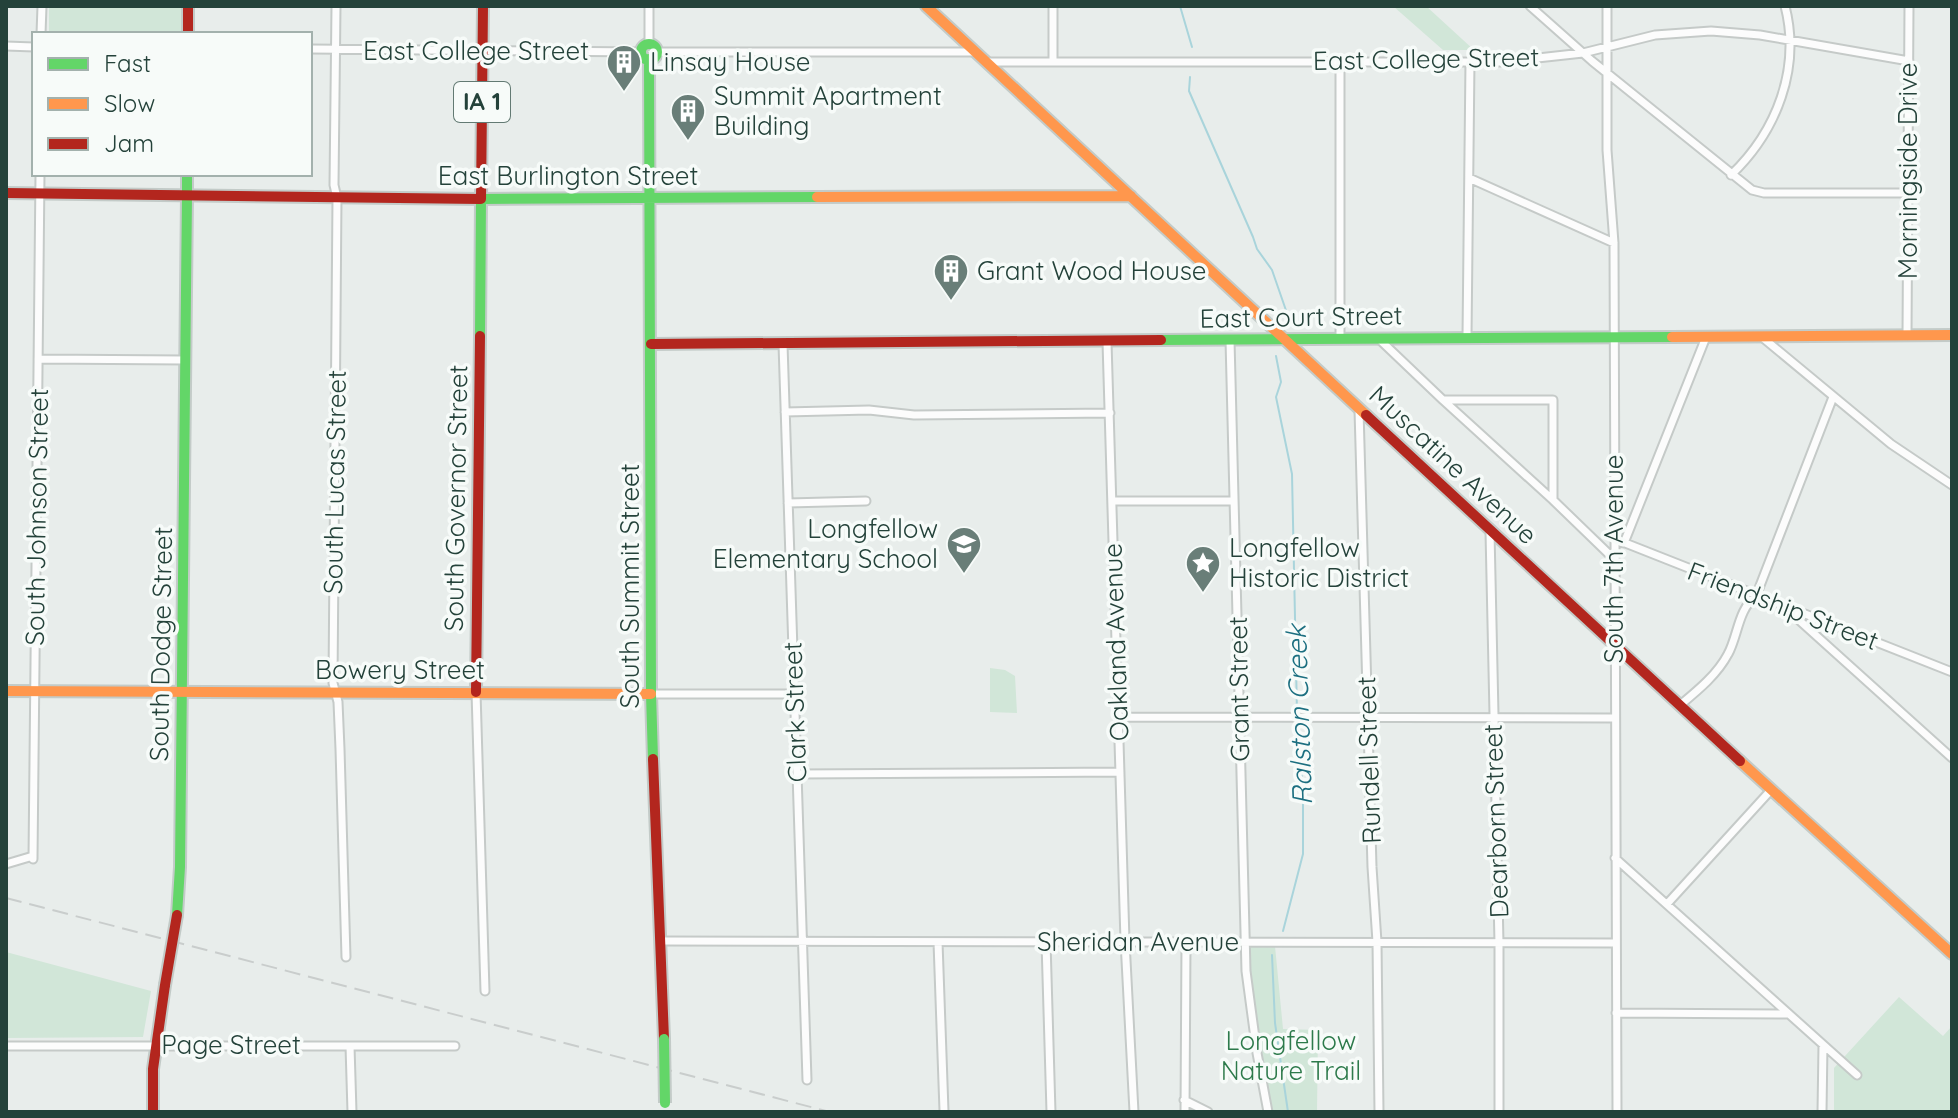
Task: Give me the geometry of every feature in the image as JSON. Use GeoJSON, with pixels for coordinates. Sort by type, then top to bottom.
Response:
{"type":"FeatureCollection","features":[{"type":"Feature","properties":{"kind":"street"},"geometry":{"type":"LineString","coordinates":[[41,32],[42,6]]}},
{"type":"Feature","properties":{"kind":"street"},"geometry":{"type":"LineString","coordinates":[[188,6],[188,32]]}},
{"type":"Feature","properties":{"kind":"street","name":"South Lucas Street"},"geometry":{"type":"LineString","coordinates":[[336,6],[333,638],[340,749],[346,957]]}},
{"type":"Feature","properties":{"kind":"street","name":"South Governor Street"},"geometry":{"type":"LineString","coordinates":[[483,6],[476,692],[485,991]]}},
{"type":"Feature","properties":{"kind":"street","name":"South Summit Street"},"geometry":{"type":"LineString","coordinates":[[649,6],[651,694],[665,1108]]}},
{"type":"Feature","properties":{"kind":"street","name":"Muscatine Avenue"},"geometry":{"type":"LineString","coordinates":[[926,6],[1614,646],[1952,954]]}},
{"type":"Feature","properties":{"kind":"street"},"geometry":{"type":"LineString","coordinates":[[1053,6],[1053,62]]}},
{"type":"Feature","properties":{"kind":"street"},"geometry":{"type":"LineString","coordinates":[[1530,6],[1747,188],[1764,193],[1908,193]]}},
{"type":"Feature","properties":{"kind":"street","name":"South 7th Avenue"},"geometry":{"type":"LineString","coordinates":[[1607,6],[1607,150],[1614,243],[1617,1112]]}},
{"type":"Feature","properties":{"kind":"street"},"geometry":{"type":"LineString","coordinates":[[1731,175],[1763,137],[1779,104],[1788,69],[1790,40],[1785,6]]}},
{"type":"Feature","properties":{"kind":"street","name":"Morningside Drive"},"geometry":{"type":"LineString","coordinates":[[1907,336],[1909,6]]}},
{"type":"Feature","properties":{"kind":"street","name":"East College Street"},"geometry":{"type":"LineString","coordinates":[[987,62],[1502,62],[1583,53],[1655,35],[1711,31],[1790,40],[1909,61]]}},
{"type":"Feature","properties":{"kind":"street"},"geometry":{"type":"LineString","coordinates":[[6,46],[32,47]]}},
{"type":"Feature","properties":{"kind":"street","name":"East College Street"},"geometry":{"type":"LineString","coordinates":[[312,49],[973,52]]}},
{"type":"Feature","properties":{"kind":"street"},"geometry":{"type":"LineString","coordinates":[[1467,337],[1470,61]]}},
{"type":"Feature","properties":{"kind":"street"},"geometry":{"type":"LineString","coordinates":[[1340,62],[1340,338]]}},
{"type":"Feature","properties":{"kind":"street","name":"South Johnson Street"},"geometry":{"type":"LineString","coordinates":[[6,864],[33,857],[40,176]]}},
{"type":"Feature","properties":{"kind":"street","name":"South Dodge Street"},"geometry":{"type":"LineString","coordinates":[[153,1112],[156,1045],[177,915],[180,867],[187,176]]}},
{"type":"Feature","properties":{"kind":"street"},"geometry":{"type":"LineString","coordinates":[[1469,178],[1614,243]]}},
{"type":"Feature","properties":{"kind":"street","name":"East Burlington Street"},"geometry":{"type":"LineString","coordinates":[[6,193],[481,199],[1131,196]]}},
{"type":"Feature","properties":{"kind":"street","name":"East Court Street"},"geometry":{"type":"LineString","coordinates":[[651,344],[1952,335]]}},
{"type":"Feature","properties":{"kind":"street"},"geometry":{"type":"LineString","coordinates":[[1761,336],[1891,444],[1952,485]]}},
{"type":"Feature","properties":{"kind":"street"},"geometry":{"type":"LineString","coordinates":[[1624,543],[1706,337]]}},
{"type":"Feature","properties":{"kind":"street"},"geometry":{"type":"LineString","coordinates":[[1377,338],[1614,559]]}},
{"type":"Feature","properties":{"kind":"street","name":"Grant Street"},"geometry":{"type":"LineString","coordinates":[[1230,340],[1246,971],[1268,1112]]}},
{"type":"Feature","properties":{"kind":"street","name":"Oakland Avenue"},"geometry":{"type":"LineString","coordinates":[[1107,342],[1125,941],[1134,1112]]}},
{"type":"Feature","properties":{"kind":"street","name":"Clark Street"},"geometry":{"type":"LineString","coordinates":[[783,344],[807,1080]]}},
{"type":"Feature","properties":{"kind":"street"},"geometry":{"type":"LineString","coordinates":[[38,359],[185,360]]}},
{"type":"Feature","properties":{"kind":"street"},"geometry":{"type":"LineString","coordinates":[[1679,706],[1711,677],[1728,655],[1748,602],[1756,596],[1833,397]]}},
{"type":"Feature","properties":{"kind":"street"},"geometry":{"type":"LineString","coordinates":[[1443,400],[1553,400],[1553,500]]}},
{"type":"Feature","properties":{"kind":"street","name":"Rundell Street"},"geometry":{"type":"LineString","coordinates":[[1359,408],[1372,867],[1377,942],[1379,1112]]}},
{"type":"Feature","properties":{"kind":"street"},"geometry":{"type":"LineString","coordinates":[[785,412],[869,410],[914,415],[1110,413]]}},
{"type":"Feature","properties":{"kind":"street"},"geometry":{"type":"LineString","coordinates":[[788,503],[866,501]]}},
{"type":"Feature","properties":{"kind":"street"},"geometry":{"type":"LineString","coordinates":[[1112,501],[1234,501]]}},
{"type":"Feature","properties":{"kind":"street","name":"Dearborn Street"},"geometry":{"type":"LineString","coordinates":[[1490,530],[1499,943],[1499,1112]]}},
{"type":"Feature","properties":{"kind":"street","name":"Friendship Street"},"geometry":{"type":"LineString","coordinates":[[1615,539],[1952,672]]}},
{"type":"Feature","properties":{"kind":"street"},"geometry":{"type":"LineString","coordinates":[[1795,611],[1800,621],[1952,758]]}},
{"type":"Feature","properties":{"kind":"street","name":"Bowery Street"},"geometry":{"type":"LineString","coordinates":[[6,691],[794,694]]}},
{"type":"Feature","properties":{"kind":"street"},"geometry":{"type":"LineString","coordinates":[[1118,717],[1614,718]]}},
{"type":"Feature","properties":{"kind":"street"},"geometry":{"type":"LineString","coordinates":[[797,774],[1120,772]]}},
{"type":"Feature","properties":{"kind":"street"},"geometry":{"type":"LineString","coordinates":[[1667,904],[1771,790]]}},
{"type":"Feature","properties":{"kind":"street"},"geometry":{"type":"LineString","coordinates":[[1615,858],[1857,1075]]}},
{"type":"Feature","properties":{"kind":"street","name":"Sheridan Avenue"},"geometry":{"type":"LineString","coordinates":[[660,941],[1616,943]]}},
{"type":"Feature","properties":{"kind":"street"},"geometry":{"type":"LineString","coordinates":[[938,942],[944,1111]]}},
{"type":"Feature","properties":{"kind":"street"},"geometry":{"type":"LineString","coordinates":[[1046,942],[1051,1112]]}},
{"type":"Feature","properties":{"kind":"street"},"geometry":{"type":"LineString","coordinates":[[1185,1112],[1186,942]]}},
{"type":"Feature","properties":{"kind":"street"},"geometry":{"type":"LineString","coordinates":[[1616,1013],[1788,1014]]}},
{"type":"Feature","properties":{"kind":"street"},"geometry":{"type":"LineString","coordinates":[[1822,1112],[1823,1045]]}},
{"type":"Feature","properties":{"kind":"street","name":"Page Street"},"geometry":{"type":"LineString","coordinates":[[6,1046],[455,1046]]}},
{"type":"Feature","properties":{"kind":"street"},"geometry":{"type":"LineString","coordinates":[[350,1046],[352,1112]]}},
{"type":"Feature","properties":{"kind":"street"},"geometry":{"type":"LineString","coordinates":[[1184,1100],[1208,1112]]}},
{"type":"Feature","properties":{"kind":"green space"},"geometry":{"type":"Polygon","coordinates":[[[49,6],[183,6],[182,32],[49,32],[49,6]]]}},
{"type":"Feature","properties":{"kind":"green space"},"geometry":{"type":"Polygon","coordinates":[[[1393,6],[1426,6],[1474,50],[1443,50],[1393,6]]]}},
{"type":"Feature","properties":{"kind":"green space"},"geometry":{"type":"Polygon","coordinates":[[[990,668],[1005,670],[1015,676],[1017,713],[990,712],[990,668]]]}},
{"type":"Feature","properties":{"kind":"green space","name":"Longfellow Nature Trail"},"geometry":{"type":"Polygon","coordinates":[[[1250,946],[1275,946],[1283,1029],[1318,1030],[1317,1112],[1272,1112],[1260,1053],[1250,946]]]}},
{"type":"Feature","properties":{"kind":"green space"},"geometry":{"type":"Polygon","coordinates":[[[6,952],[151,991],[143,1037],[6,1038],[6,952]]]}},
{"type":"Feature","properties":{"kind":"green space"},"geometry":{"type":"Polygon","coordinates":[[[1899,997],[1943,1036],[1952,1026],[1952,1112],[1834,1112],[1834,1068],[1899,997]]]}},
{"type":"Feature","properties":{"kind":"waterway","name":"Ralston Creek"},"geometry":{"type":"LineString","coordinates":[[1180,6],[1192,47]]}},
{"type":"Feature","properties":{"kind":"waterway","name":"Ralston Creek"},"geometry":{"type":"LineString","coordinates":[[1190,77],[1189,91],[1257,249],[1272,270],[1289,319]]}},
{"type":"Feature","properties":{"kind":"waterway","name":"Ralston Creek"},"geometry":{"type":"LineString","coordinates":[[1276,356],[1281,382],[1276,397],[1292,474],[1297,713]]}},
{"type":"Feature","properties":{"kind":"waterway","name":"Ralston Creek"},"geometry":{"type":"LineString","coordinates":[[1283,931],[1303,854],[1303,793],[1297,719]]}},
{"type":"Feature","properties":{"kind":"waterway","name":"Ralston Creek"},"geometry":{"type":"LineString","coordinates":[[1272,955],[1275,1023],[1288,1112]]}},
{"type":"Feature","properties":{"kind":"railway"},"geometry":{"type":"LineString","coordinates":[[6,898],[830,1112]]}},
{"type":"Feature","properties":{"kind":"traffic: fast"},"geometry":{"type":"LineString","coordinates":[[649,44],[657,52],[649,60],[641,52],[649,44]]}},
{"type":"Feature","properties":{"kind":"traffic: fast"},"geometry":{"type":"LineString","coordinates":[[649,59],[653,759]]}},
{"type":"Feature","properties":{"kind":"traffic: fast"},"geometry":{"type":"LineString","coordinates":[[187,176],[187,195]]}},
{"type":"Feature","properties":{"kind":"traffic: fast"},"geometry":{"type":"LineString","coordinates":[[177,915],[187,195]]}},
{"type":"Feature","properties":{"kind":"traffic: fast"},"geometry":{"type":"LineString","coordinates":[[480,336],[481,199],[817,197]]}},
{"type":"Feature","properties":{"kind":"traffic: fast"},"geometry":{"type":"LineString","coordinates":[[1161,340],[1672,337]]}},
{"type":"Feature","properties":{"kind":"traffic: fast"},"geometry":{"type":"LineString","coordinates":[[664,1039],[665,1103]]}},
{"type":"Feature","properties":{"kind":"traffic: slow"},"geometry":{"type":"LineString","coordinates":[[926,6],[1366,415]]}},
{"type":"Feature","properties":{"kind":"traffic: slow"},"geometry":{"type":"LineString","coordinates":[[817,197],[1131,196]]}},
{"type":"Feature","properties":{"kind":"traffic: slow"},"geometry":{"type":"LineString","coordinates":[[1672,337],[1952,335]]}},
{"type":"Feature","properties":{"kind":"traffic: slow"},"geometry":{"type":"LineString","coordinates":[[6,691],[651,694]]}},
{"type":"Feature","properties":{"kind":"traffic: slow"},"geometry":{"type":"LineString","coordinates":[[1740,761],[1952,954]]}},
{"type":"Feature","properties":{"kind":"traffic: jam"},"geometry":{"type":"LineString","coordinates":[[188,6],[188,32]]}},
{"type":"Feature","properties":{"kind":"traffic: jam"},"geometry":{"type":"LineString","coordinates":[[6,193],[481,199],[483,6]]}},
{"type":"Feature","properties":{"kind":"traffic: jam"},"geometry":{"type":"LineString","coordinates":[[476,692],[480,336]]}},
{"type":"Feature","properties":{"kind":"traffic: jam"},"geometry":{"type":"LineString","coordinates":[[651,344],[1161,340]]}},
{"type":"Feature","properties":{"kind":"traffic: jam"},"geometry":{"type":"LineString","coordinates":[[1366,415],[1740,761]]}},
{"type":"Feature","properties":{"kind":"traffic: jam"},"geometry":{"type":"LineString","coordinates":[[653,759],[664,1039]]}},
{"type":"Feature","properties":{"kind":"traffic: jam"},"geometry":{"type":"LineString","coordinates":[[165,985],[177,915]]}},
{"type":"Feature","properties":{"kind":"traffic: jam"},"geometry":{"type":"LineString","coordinates":[[153,1112],[153,1069],[165,985]]}},
{"type":"Feature","properties":{"kind":"place","name":"Linsay House"},"geometry":{"type":"Point","coordinates":[624,93]}},
{"type":"Feature","properties":{"kind":"place","name":"Summit Apartment Building"},"geometry":{"type":"Point","coordinates":[688,142]}},
{"type":"Feature","properties":{"kind":"place","name":"Grant Wood House"},"geometry":{"type":"Point","coordinates":[951,302]}},
{"type":"Feature","properties":{"kind":"place","name":"Longfellow Elementary School"},"geometry":{"type":"Point","coordinates":[964,575]}},
{"type":"Feature","properties":{"kind":"place","name":"Longfellow Historic District"},"geometry":{"type":"Point","coordinates":[1203,594]}}]}
